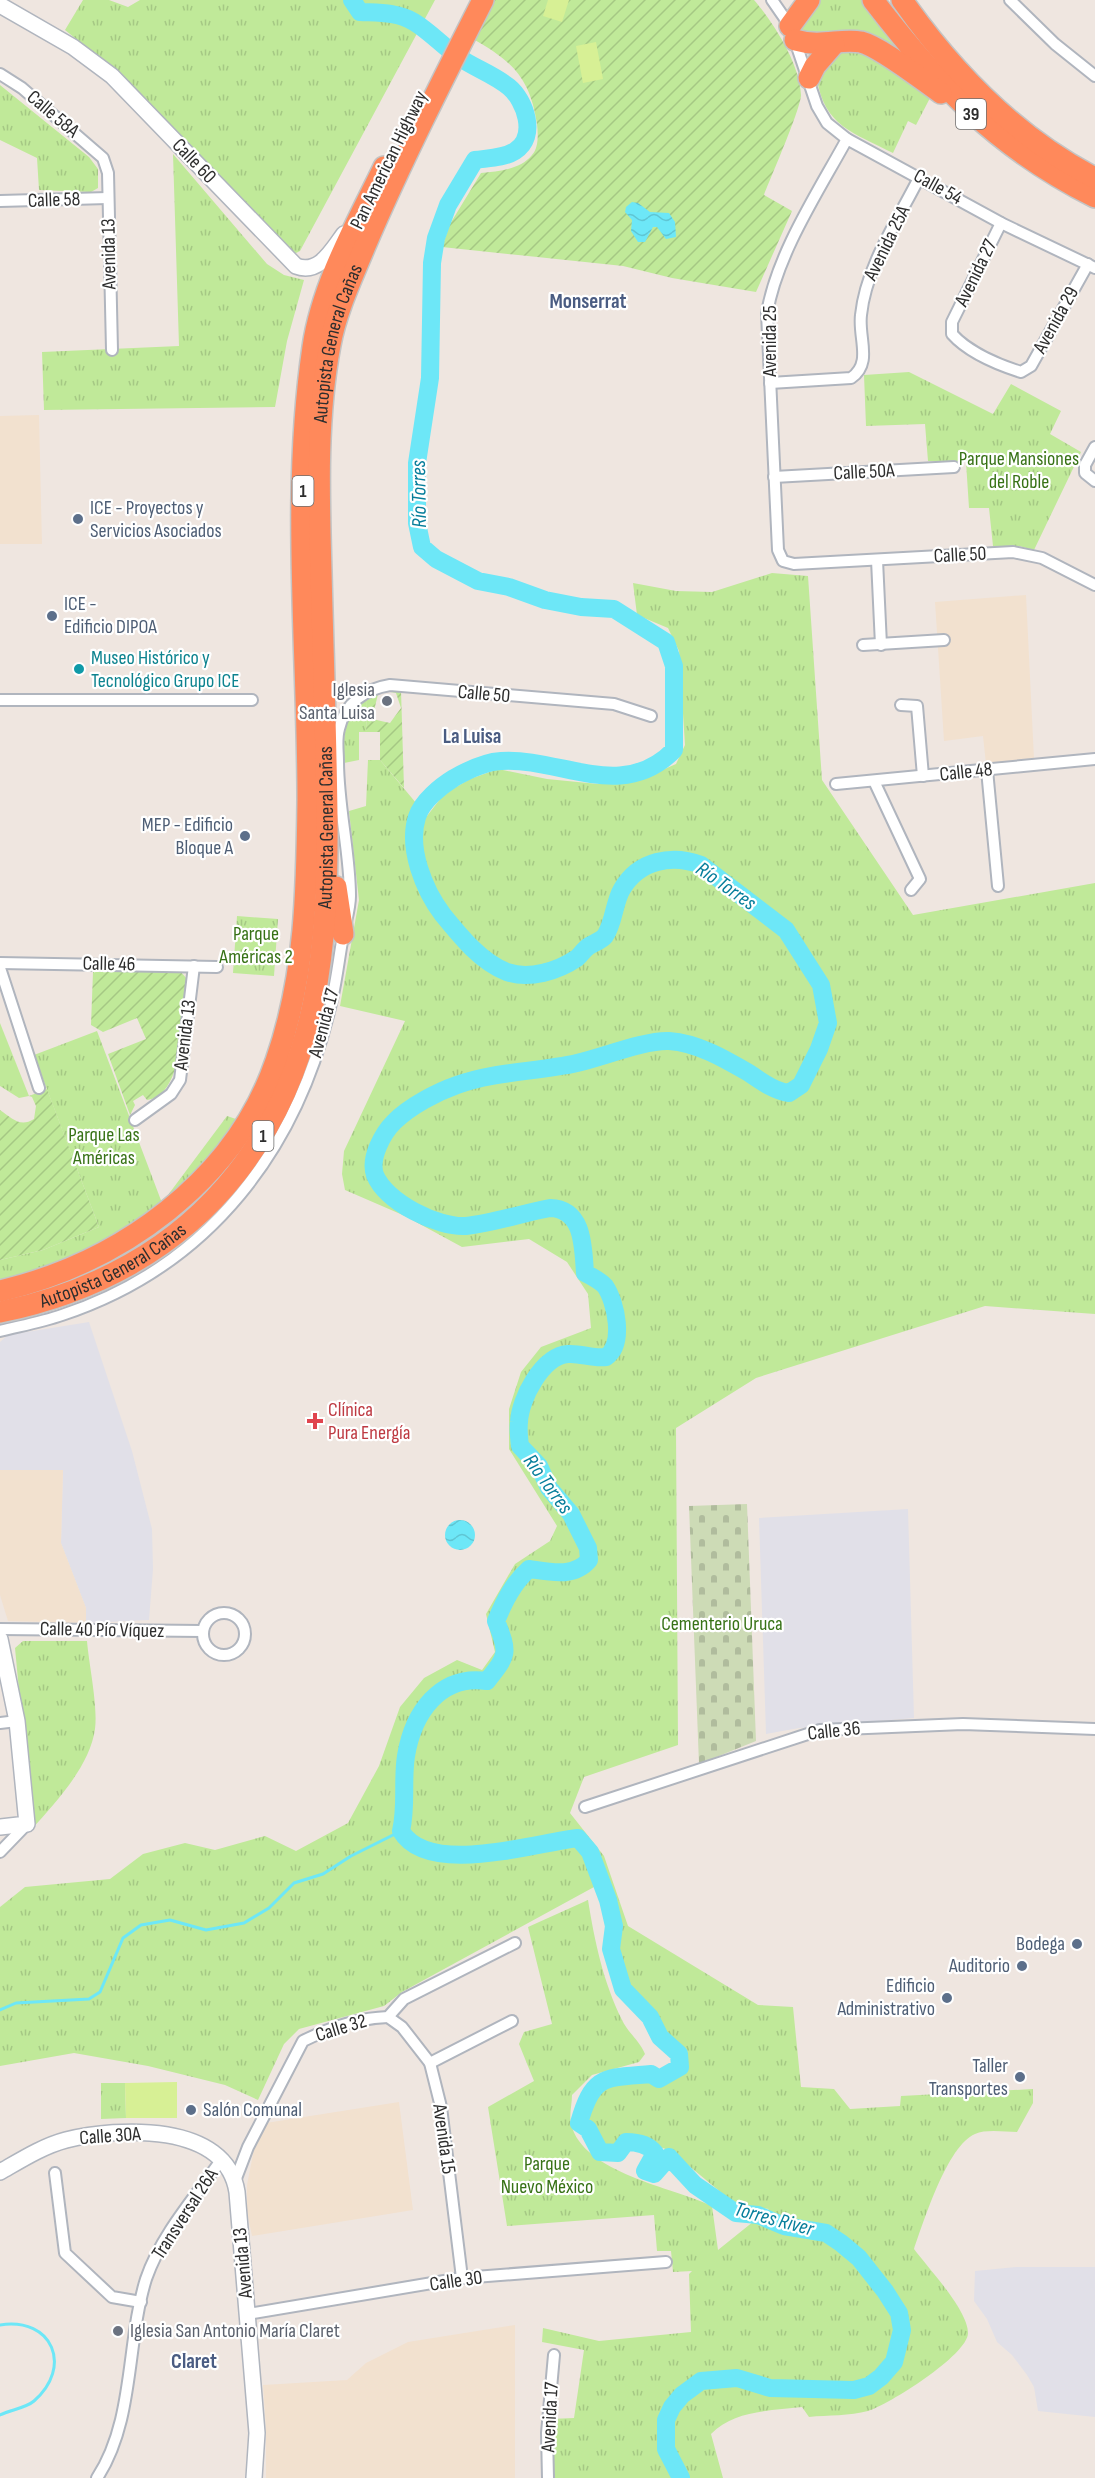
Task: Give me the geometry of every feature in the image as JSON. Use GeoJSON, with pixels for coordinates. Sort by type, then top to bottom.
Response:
{"type":"FeatureCollection","features":[{"type":"Feature","properties":{"kind":"highway"},"geometry":{"type":"LineString","coordinates":[[809,0],[793,33],[808,44],[834,44],[849,41],[870,45],[966,110]]}},
{"type":"Feature","properties":{"kind":"highway","name":"39"},"geometry":{"type":"LineString","coordinates":[[873,0],[966,110],[1005,143],[1052,175],[1094,182]]}},
{"type":"Feature","properties":{"kind":"highway","name":"39"},"geometry":{"type":"LineString","coordinates":[[902,0],[980,93],[1094,182]]}},
{"type":"Feature","properties":{"kind":"highway","name":"Autopista General Cañas"},"geometry":{"type":"LineString","coordinates":[[0,1312],[30,1306],[94,1284],[160,1247],[193,1222],[220,1194],[255,1149],[293,1074],[309,1027],[323,947],[327,821],[319,503],[322,406],[330,345],[338,314],[441,67],[475,7]]}},
{"type":"Feature","properties":{"kind":"highway"},"geometry":{"type":"LineString","coordinates":[[809,78],[815,66],[834,44]]}},
{"type":"Feature","properties":{"kind":"highway","name":"Pan American Highway"},"geometry":{"type":"LineString","coordinates":[[0,1291],[50,1277],[85,1263],[126,1240],[177,1204],[234,1141],[255,1108],[276,1062],[294,995],[308,898],[303,507],[306,406],[314,344],[321,313],[368,200],[441,67]]}},
{"type":"Feature","properties":{"kind":"highway"},"geometry":{"type":"LineString","coordinates":[[1052,175],[1095,204]]}},
{"type":"Feature","properties":{"kind":"highway"},"geometry":{"type":"LineString","coordinates":[[327,821],[343,934]]}},
{"type":"Feature","properties":{"kind":"street","name":"Calle 54"},"geometry":{"type":"LineString","coordinates":[[772,0],[793,33],[817,106],[827,123],[847,139],[920,176],[1000,223],[1091,266]]}},
{"type":"Feature","properties":{"kind":"street"},"geometry":{"type":"LineString","coordinates":[[1010,0],[1055,44],[1095,74]]}},
{"type":"Feature","properties":{"kind":"street","name":"Calle 60"},"geometry":{"type":"LineString","coordinates":[[0,5],[73,47],[112,76],[296,266],[310,268],[321,262],[368,200]]}},
{"type":"Feature","properties":{"kind":"street","name":"Calle 58A"},"geometry":{"type":"LineString","coordinates":[[0,74],[22,88],[103,158]]}},
{"type":"Feature","properties":{"kind":"street","name":"Avenida 25"},"geometry":{"type":"LineString","coordinates":[[783,561],[778,550],[767,313],[771,289],[805,216],[847,139]]}},
{"type":"Feature","properties":{"kind":"street","name":"Avenida 13"},"geometry":{"type":"LineString","coordinates":[[103,158],[108,173],[112,350]]}},
{"type":"Feature","properties":{"kind":"street","name":"Avenida 25A"},"geometry":{"type":"LineString","coordinates":[[770,383],[851,378],[860,372],[864,364],[860,318],[865,286],[920,176]]}},
{"type":"Feature","properties":{"kind":"street","name":"Calle 58"},"geometry":{"type":"LineString","coordinates":[[0,201],[108,198]]}},
{"type":"Feature","properties":{"kind":"street","name":"Avenida 27"},"geometry":{"type":"LineString","coordinates":[[1000,223],[952,322],[952,334],[959,342],[1021,372]]}},
{"type":"Feature","properties":{"kind":"street","name":"Avenida 29"},"geometry":{"type":"LineString","coordinates":[[1021,372],[1031,366],[1091,266]]}},
{"type":"Feature","properties":{"kind":"street"},"geometry":{"type":"LineString","coordinates":[[1095,447],[1085,473],[1095,481]]}},
{"type":"Feature","properties":{"kind":"street","name":"Calle 50A"},"geometry":{"type":"LineString","coordinates":[[774,477],[954,468]]}},
{"type":"Feature","properties":{"kind":"street","name":"Calle 50"},"geometry":{"type":"LineString","coordinates":[[783,561],[794,564],[1013,552],[1042,558],[1095,585]]}},
{"type":"Feature","properties":{"kind":"street"},"geometry":{"type":"LineString","coordinates":[[877,560],[881,645]]}},
{"type":"Feature","properties":{"kind":"street"},"geometry":{"type":"LineString","coordinates":[[863,645],[944,640]]}},
{"type":"Feature","properties":{"kind":"street","name":"Calle 50"},"geometry":{"type":"LineString","coordinates":[[338,732],[344,714],[358,698],[369,690],[390,685],[614,704],[651,716]]}},
{"type":"Feature","properties":{"kind":"street"},"geometry":{"type":"LineString","coordinates":[[0,700],[252,700]]}},
{"type":"Feature","properties":{"kind":"street"},"geometry":{"type":"LineString","coordinates":[[901,705],[917,706],[923,776]]}},
{"type":"Feature","properties":{"kind":"street","name":"Avenida 17"},"geometry":{"type":"LineString","coordinates":[[0,1330],[60,1316],[86,1306],[165,1263],[228,1212],[261,1171],[308,1081],[327,1024],[350,898],[338,798],[338,732]]}},
{"type":"Feature","properties":{"kind":"street","name":"Calle 48"},"geometry":{"type":"LineString","coordinates":[[836,784],[1095,759]]}},
{"type":"Feature","properties":{"kind":"street"},"geometry":{"type":"LineString","coordinates":[[987,770],[999,886]]}},
{"type":"Feature","properties":{"kind":"street"},"geometry":{"type":"LineString","coordinates":[[874,781],[920,879],[911,890]]}},
{"type":"Feature","properties":{"kind":"street","name":"Calle 46"},"geometry":{"type":"LineString","coordinates":[[0,963],[217,967]]}},
{"type":"Feature","properties":{"kind":"street","name":"Avenida 13"},"geometry":{"type":"LineString","coordinates":[[135,1120],[171,1095],[180,1080],[194,966]]}},
{"type":"Feature","properties":{"kind":"street"},"geometry":{"type":"LineString","coordinates":[[0,968],[39,1088]]}},
{"type":"Feature","properties":{"kind":"street"},"geometry":{"type":"LineString","coordinates":[[229,1613],[241,1620],[246,1634],[245,1641],[237,1652],[231,1655],[217,1655],[205,1643],[203,1631],[206,1624],[216,1614],[229,1613]]}},
{"type":"Feature","properties":{"kind":"street","name":"Calle 40 Pío Víquez"},"geometry":{"type":"LineString","coordinates":[[0,1629],[203,1631]]}},
{"type":"Feature","properties":{"kind":"street"},"geometry":{"type":"LineString","coordinates":[[0,1639],[16,1721],[27,1824]]}},
{"type":"Feature","properties":{"kind":"street"},"geometry":{"type":"LineString","coordinates":[[0,1723],[16,1721]]}},
{"type":"Feature","properties":{"kind":"street","name":"Calle 36"},"geometry":{"type":"LineString","coordinates":[[585,1807],[820,1730],[963,1724],[1095,1729]]}},
{"type":"Feature","properties":{"kind":"street"},"geometry":{"type":"LineString","coordinates":[[0,1827],[27,1824]]}},
{"type":"Feature","properties":{"kind":"street"},"geometry":{"type":"LineString","coordinates":[[0,1852],[27,1824]]}},
{"type":"Feature","properties":{"kind":"street","name":"Calle 32"},"geometry":{"type":"LineString","coordinates":[[235,2181],[248,2147],[294,2053],[303,2041],[321,2032],[373,2018],[388,2017],[404,1999],[515,1943]]}},
{"type":"Feature","properties":{"kind":"street","name":"Avenida 15"},"geometry":{"type":"LineString","coordinates":[[388,2017],[408,2033],[430,2063],[441,2107],[462,2278]]}},
{"type":"Feature","properties":{"kind":"street"},"geometry":{"type":"LineString","coordinates":[[430,2063],[512,2021]]}},
{"type":"Feature","properties":{"kind":"street","name":"Calle 30A"},"geometry":{"type":"LineString","coordinates":[[0,2172],[52,2145],[98,2135],[176,2136],[209,2148],[222,2159]]}},
{"type":"Feature","properties":{"kind":"street","name":"Avenida 13"},"geometry":{"type":"LineString","coordinates":[[222,2159],[235,2181],[257,2433],[254,2478]]}},
{"type":"Feature","properties":{"kind":"street","name":"Transversal 26A"},"geometry":{"type":"LineString","coordinates":[[97,2478],[117,2434],[141,2302],[157,2251],[222,2159]]}},
{"type":"Feature","properties":{"kind":"street"},"geometry":{"type":"LineString","coordinates":[[55,2173],[65,2253],[112,2297],[141,2302]]}},
{"type":"Feature","properties":{"kind":"street","name":"Calle 30"},"geometry":{"type":"LineString","coordinates":[[248,2314],[462,2278],[666,2262]]}},
{"type":"Feature","properties":{"kind":"street","name":"Avenida 17"},"geometry":{"type":"LineString","coordinates":[[548,2478],[547,2433],[554,2355]]}},
{"type":"Feature","properties":{"kind":"shaded area"},"geometry":{"type":"Polygon","coordinates":[[[39,415],[42,544],[0,544],[0,416],[39,415]]]}},
{"type":"Feature","properties":{"kind":"shaded area"},"geometry":{"type":"Polygon","coordinates":[[[1026,595],[1034,759],[986,764],[983,736],[944,741],[935,602],[1026,595]]]}},
{"type":"Feature","properties":{"kind":"shaded area"},"geometry":{"type":"Polygon","coordinates":[[[89,1322],[132,1451],[152,1529],[153,1569],[149,1620],[86,1623],[86,1608],[61,1543],[63,1470],[0,1470],[0,1342],[8,1335],[89,1322]]]}},
{"type":"Feature","properties":{"kind":"shaded area"},"geometry":{"type":"Polygon","coordinates":[[[0,1470],[63,1470],[61,1543],[86,1608],[86,1623],[8,1621],[0,1595],[0,1470]]]}},
{"type":"Feature","properties":{"kind":"shaded area"},"geometry":{"type":"Polygon","coordinates":[[[908,1509],[914,1718],[799,1728],[766,1734],[759,1518],[908,1509]]]}},
{"type":"Feature","properties":{"kind":"shaded area"},"geometry":{"type":"Polygon","coordinates":[[[399,2102],[413,2210],[252,2236],[247,2212],[247,2185],[255,2144],[266,2123],[399,2102]]]}},
{"type":"Feature","properties":{"kind":"shaded area"},"geometry":{"type":"Polygon","coordinates":[[[1016,2267],[1095,2267],[1095,2417],[1038,2411],[1034,2387],[1012,2355],[997,2342],[987,2319],[974,2301],[975,2271],[1016,2267]]]}},
{"type":"Feature","properties":{"kind":"shaded area"},"geometry":{"type":"Polygon","coordinates":[[[515,2325],[515,2478],[266,2478],[263,2385],[347,2380],[366,2363],[408,2342],[515,2325]]]}},
{"type":"Feature","properties":{"kind":"green space"},"geometry":{"type":"Polygon","coordinates":[[[83,0],[109,0],[128,7],[140,0],[435,0],[300,251],[292,255],[119,74],[65,30],[83,0]]]}},
{"type":"Feature","properties":{"kind":"green space"},"geometry":{"type":"Polygon","coordinates":[[[495,0],[754,0],[777,32],[791,57],[801,95],[791,128],[764,195],[792,211],[756,292],[672,278],[623,266],[442,247],[450,224],[481,173],[508,169],[521,164],[532,155],[537,144],[534,108],[524,82],[508,62],[471,38],[485,10],[495,0]]]}},
{"type":"Feature","properties":{"kind":"green space"},"geometry":{"type":"Polygon","coordinates":[[[548,0],[569,0],[562,22],[543,16],[548,0]]]}},
{"type":"Feature","properties":{"kind":"green space"},"geometry":{"type":"Polygon","coordinates":[[[817,0],[868,0],[926,79],[898,59],[823,40],[794,29],[817,0]]]}},
{"type":"Feature","properties":{"kind":"green space"},"geometry":{"type":"Polygon","coordinates":[[[596,42],[603,79],[583,83],[576,46],[596,42]]]}},
{"type":"Feature","properties":{"kind":"green space"},"geometry":{"type":"Polygon","coordinates":[[[846,50],[872,54],[930,98],[916,125],[908,121],[893,153],[843,126],[826,108],[817,79],[831,57],[846,50]]]}},
{"type":"Feature","properties":{"kind":"green space"},"geometry":{"type":"Polygon","coordinates":[[[0,85],[89,157],[98,169],[98,188],[91,192],[39,190],[37,158],[0,140],[0,85]]]}},
{"type":"Feature","properties":{"kind":"green space"},"geometry":{"type":"Polygon","coordinates":[[[173,154],[267,264],[284,275],[304,280],[287,341],[275,407],[44,410],[42,352],[179,346],[173,154]]]}},
{"type":"Feature","properties":{"kind":"green space","name":"Parque Mansiones del Roble"},"geometry":{"type":"Polygon","coordinates":[[[909,372],[993,414],[1011,384],[1061,411],[1050,434],[1081,452],[1034,550],[1019,546],[993,546],[989,508],[969,508],[966,462],[928,461],[925,424],[866,426],[864,375],[909,372]]]}},
{"type":"Feature","properties":{"kind":"green space","name":"Parque Nuevo México"},"geometry":{"type":"Polygon","coordinates":[[[772,573],[808,576],[822,780],[913,915],[1095,883],[1095,1314],[985,1306],[756,1378],[676,1428],[678,1745],[584,1777],[570,1813],[604,1856],[628,1926],[758,2005],[793,2007],[801,2087],[834,2089],[850,2109],[900,2106],[901,2096],[1033,2089],[1033,2103],[1017,2132],[979,2132],[965,2141],[955,2153],[930,2203],[914,2249],[955,2301],[966,2324],[968,2333],[965,2342],[942,2366],[892,2399],[861,2413],[809,2417],[802,2407],[753,2413],[730,2420],[711,2434],[723,2478],[550,2478],[550,2419],[574,2418],[584,2350],[542,2342],[543,2328],[599,2341],[691,2332],[689,2274],[692,2271],[673,2272],[671,2251],[657,2251],[654,2215],[507,2226],[488,2107],[534,2081],[519,2044],[524,2032],[552,2024],[528,1927],[588,1900],[597,1947],[615,2005],[625,2025],[645,2054],[639,2062],[592,2075],[572,2095],[570,2121],[579,2141],[592,2155],[610,2166],[653,2185],[712,2206],[718,2250],[769,2209],[735,2204],[671,2151],[630,2136],[614,2148],[601,2145],[586,2119],[597,2097],[608,2086],[648,2078],[656,2085],[685,2069],[684,2055],[629,1987],[617,1949],[618,1926],[605,1881],[402,1992],[384,2006],[299,2029],[284,2044],[258,2100],[225,2085],[148,2066],[74,2053],[0,2066],[0,1907],[25,1887],[110,1879],[143,1854],[185,1843],[215,1850],[265,1836],[296,1851],[348,1823],[379,1766],[400,1707],[424,1678],[457,1660],[482,1670],[495,1652],[486,1614],[515,1564],[550,1541],[557,1526],[509,1449],[509,1409],[521,1372],[541,1347],[591,1328],[588,1294],[567,1262],[529,1239],[462,1247],[405,1216],[345,1190],[342,1174],[344,1151],[405,1021],[340,1006],[359,900],[349,811],[366,806],[368,760],[380,760],[427,816],[444,794],[470,779],[498,769],[547,779],[598,784],[644,778],[676,764],[685,745],[679,651],[668,628],[637,615],[633,583],[676,591],[712,592],[772,573]]]}},
{"type":"Feature","properties":{"kind":"green space"},"geometry":{"type":"Polygon","coordinates":[[[379,689],[401,690],[404,788],[380,760],[380,732],[366,732],[367,700],[379,689]],[[379,690],[372,719],[390,723],[401,708],[396,693],[379,690]]]}},
{"type":"Feature","properties":{"kind":"green space"},"geometry":{"type":"Polygon","coordinates":[[[367,700],[366,732],[359,732],[359,760],[344,763],[346,727],[353,713],[367,700]]]}},
{"type":"Feature","properties":{"kind":"green space","name":"Parque Américas 2"},"geometry":{"type":"Polygon","coordinates":[[[237,916],[278,919],[274,976],[233,973],[237,916]]]}},
{"type":"Feature","properties":{"kind":"green space"},"geometry":{"type":"Polygon","coordinates":[[[180,971],[187,979],[183,1029],[176,1068],[169,1084],[160,1095],[147,1100],[143,1095],[133,1101],[135,1105],[130,1115],[108,1054],[146,1039],[137,1018],[103,1032],[91,1025],[93,972],[180,971]]]}},
{"type":"Feature","properties":{"kind":"green space"},"geometry":{"type":"Polygon","coordinates":[[[0,1023],[29,1096],[19,1098],[0,1086],[0,1023]]]}},
{"type":"Feature","properties":{"kind":"green space","name":"Parque Las Américas"},"geometry":{"type":"Polygon","coordinates":[[[97,1031],[162,1203],[227,1116],[242,1121],[165,1206],[123,1233],[56,1265],[0,1280],[0,1260],[43,1250],[99,1227],[34,1055],[97,1031]]]}},
{"type":"Feature","properties":{"kind":"green space"},"geometry":{"type":"Polygon","coordinates":[[[47,1089],[99,1227],[43,1250],[0,1260],[0,1110],[16,1121],[29,1122],[34,1119],[36,1106],[32,1097],[29,1096],[47,1089]]]}},
{"type":"Feature","properties":{"kind":"green space","name":"Cementerio Uruca"},"geometry":{"type":"Polygon","coordinates":[[[747,1504],[756,1741],[699,1764],[689,1506],[747,1504]]]}},
{"type":"Feature","properties":{"kind":"green space"},"geometry":{"type":"Polygon","coordinates":[[[23,1641],[87,1641],[96,1720],[92,1743],[79,1770],[71,1783],[32,1829],[15,1648],[23,1641]]]}},
{"type":"Feature","properties":{"kind":"green space"},"geometry":{"type":"Polygon","coordinates":[[[177,2082],[177,2118],[126,2118],[125,2083],[177,2082]]]}},
{"type":"Feature","properties":{"kind":"green space"},"geometry":{"type":"Polygon","coordinates":[[[101,2083],[125,2083],[126,2118],[101,2119],[101,2083]]]}},
{"type":"Feature","properties":{"kind":"water"},"geometry":{"type":"Polygon","coordinates":[[[632,202],[638,203],[650,212],[669,213],[675,222],[676,237],[666,239],[657,227],[653,227],[645,242],[638,242],[631,231],[632,220],[625,212],[626,207],[632,202]]]}},
{"type":"Feature","properties":{"kind":"water"},"geometry":{"type":"Polygon","coordinates":[[[460,1520],[471,1524],[475,1535],[471,1546],[460,1550],[449,1546],[445,1535],[449,1524],[460,1520]]]}},
{"type":"Feature","properties":{"kind":"waterway","name":"Río Torres"},"geometry":{"type":"LineString","coordinates":[[352,0],[360,12],[381,13],[408,19],[457,56],[497,78],[515,93],[527,119],[526,137],[515,151],[501,156],[475,160],[448,205],[436,238],[432,263],[430,378],[417,463],[417,523],[422,547],[436,559],[478,581],[509,587],[545,600],[581,607],[614,609],[666,642],[674,666],[674,750],[654,766],[633,774],[612,776],[524,762],[501,761],[488,763],[459,775],[433,794],[419,811],[414,829],[419,868],[430,894],[443,915],[472,948],[488,962],[507,972],[534,975],[569,963],[587,947],[604,937],[622,889],[637,871],[668,860],[701,865],[786,930],[821,985],[828,1023],[819,1049],[801,1085],[789,1093],[773,1088],[711,1052],[680,1042],[659,1041],[577,1063],[471,1080],[441,1091],[416,1105],[394,1122],[382,1139],[374,1161],[375,1175],[390,1195],[401,1204],[442,1223],[466,1226],[550,1208],[570,1215],[580,1231],[585,1273],[605,1286],[617,1323],[615,1343],[612,1351],[606,1357],[568,1354],[550,1362],[534,1380],[520,1413],[520,1446],[539,1466],[549,1488],[571,1514],[588,1548],[589,1560],[583,1566],[569,1572],[529,1569],[523,1574],[496,1621],[503,1640],[504,1653],[503,1659],[494,1672],[487,1681],[470,1680],[443,1690],[422,1712],[415,1725],[406,1756],[401,1831],[415,1845],[434,1852],[457,1855],[483,1854],[578,1838],[590,1852],[608,1900],[614,1926],[611,1949],[623,1989],[650,2017],[660,2037],[679,2054],[680,2067],[659,2079],[651,2074],[622,2076],[603,2082],[590,2095],[579,2123],[588,2129],[600,2152],[618,2153],[626,2142],[649,2147],[655,2153],[645,2171],[654,2174],[669,2157],[695,2185],[736,2213],[758,2215],[784,2226],[826,2233],[859,2258],[899,2313],[902,2330],[894,2362],[881,2377],[869,2386],[854,2390],[770,2388],[737,2378],[701,2381],[682,2395],[672,2407],[666,2420],[666,2449],[681,2478]]}},
{"type":"Feature","properties":{"kind":"waterway"},"geometry":{"type":"LineString","coordinates":[[0,2010],[16,2003],[89,1999],[100,1992],[123,1938],[141,1925],[170,1920],[206,1930],[244,1923],[269,1908],[294,1883],[323,1874],[351,1856],[401,1831]]}},
{"type":"Feature","properties":{"kind":"waterway"},"geometry":{"type":"LineString","coordinates":[[0,2325],[18,2325],[33,2329],[52,2347],[54,2360],[53,2374],[46,2388],[34,2401],[0,2415]]}},
{"type":"Feature","properties":{"kind":"place","name":"ICE - Proyectos y Servicios Asociados"},"geometry":{"type":"Point","coordinates":[78,519]}},
{"type":"Feature","properties":{"kind":"place","name":"ICE - Edificio DIPOA"},"geometry":{"type":"Point","coordinates":[52,616]}},
{"type":"Feature","properties":{"kind":"place","name":"Museo Histórico y Tecnológico Grupo ICE"},"geometry":{"type":"Point","coordinates":[79,669]}},
{"type":"Feature","properties":{"kind":"place","name":"Iglesia Santa Luisa"},"geometry":{"type":"Point","coordinates":[387,701]}},
{"type":"Feature","properties":{"kind":"place","name":"MEP - Edificio Bloque A"},"geometry":{"type":"Point","coordinates":[245,836]}},
{"type":"Feature","properties":{"kind":"place","name":"Clínica Pura Energía"},"geometry":{"type":"Point","coordinates":[315,1421]}},
{"type":"Feature","properties":{"kind":"place","name":"Bodega"},"geometry":{"type":"Point","coordinates":[1077,1944]}},
{"type":"Feature","properties":{"kind":"place","name":"Auditorio"},"geometry":{"type":"Point","coordinates":[1022,1966]}},
{"type":"Feature","properties":{"kind":"place","name":"Edificio Administrativo"},"geometry":{"type":"Point","coordinates":[947,1998]}},
{"type":"Feature","properties":{"kind":"place","name":"Taller Transportes"},"geometry":{"type":"Point","coordinates":[1020,2077]}},
{"type":"Feature","properties":{"kind":"place","name":"Salón Comunal"},"geometry":{"type":"Point","coordinates":[191,2110]}},
{"type":"Feature","properties":{"kind":"place","name":"Iglesia San Antonio María Claret"},"geometry":{"type":"Point","coordinates":[118,2331]}},
{"type":"Feature","properties":{"kind":"district","name":"Monserrat"},"geometry":{"type":"Point","coordinates":[588,301]}},
{"type":"Feature","properties":{"kind":"district","name":"La Luisa"},"geometry":{"type":"Point","coordinates":[472,736]}},
{"type":"Feature","properties":{"kind":"district","name":"Claret"},"geometry":{"type":"Point","coordinates":[194,2361]}},
{"type":"Feature","properties":{"kind":"water label","name":"Torres River"},"geometry":{"type":"Point","coordinates":[774,2219]}}]}
